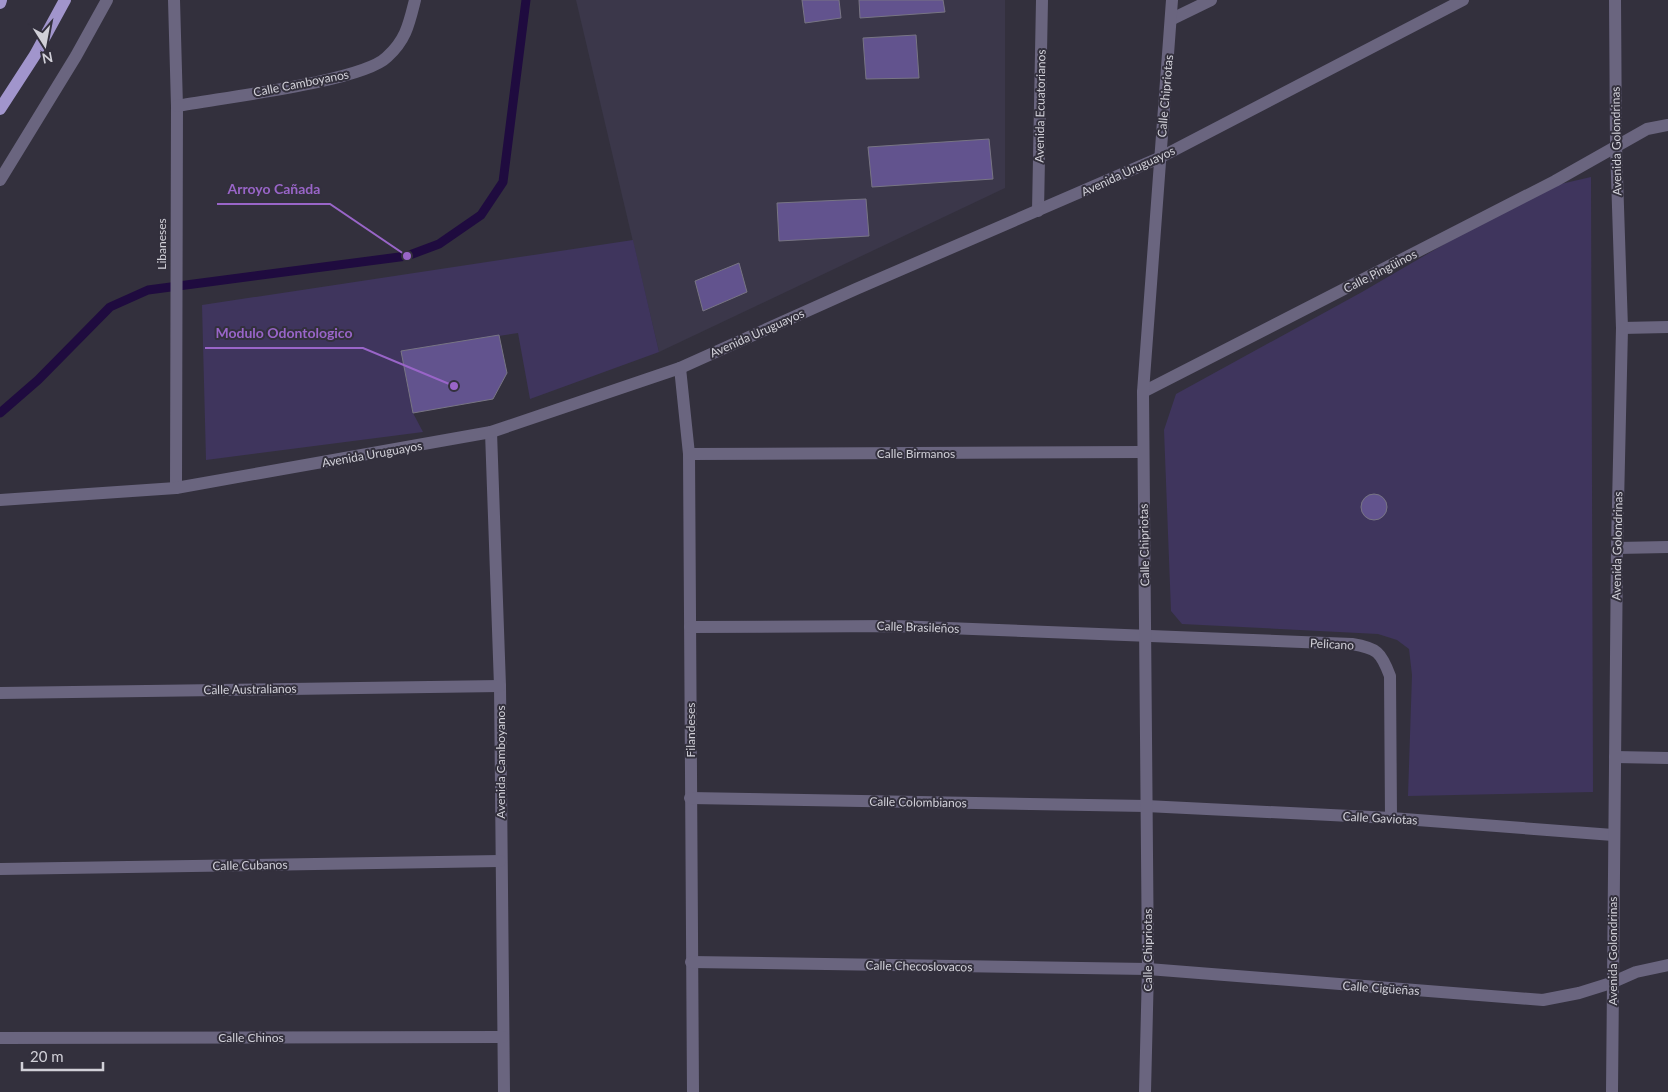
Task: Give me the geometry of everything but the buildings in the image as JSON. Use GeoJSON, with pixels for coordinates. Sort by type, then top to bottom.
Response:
{"type":"FeatureCollection","features":[{"type":"Feature","properties":{"kind":"main road"},"geometry":{"type":"LineString","coordinates":[[0,109],[35,55],[65,0]]}},
{"type":"Feature","properties":{"kind":"street"},"geometry":{"type":"LineString","coordinates":[[0,180],[76,56],[107,0]]}},
{"type":"Feature","properties":{"kind":"street","name":"Libaneses"},"geometry":{"type":"LineString","coordinates":[[174,0],[176,106],[174,258],[176,303],[176,488]]}},
{"type":"Feature","properties":{"kind":"street","name":"Calle Camboyanos"},"geometry":{"type":"LineString","coordinates":[[176,106],[350,75],[386,58],[393,51],[406,36],[415,0]]}},
{"type":"Feature","properties":{"kind":"street","name":"Avenida Ecuatorianos"},"geometry":{"type":"LineString","coordinates":[[1038,212],[1042,0]]}},
{"type":"Feature","properties":{"kind":"street","name":"Calle Chipriotas"},"geometry":{"type":"LineString","coordinates":[[1146,1092],[1148,969],[1143,392],[1172,0]]}},
{"type":"Feature","properties":{"kind":"street"},"geometry":{"type":"LineString","coordinates":[[1172,19],[1211,0]]}},
{"type":"Feature","properties":{"kind":"street","name":"Avenida Uruguayos"},"geometry":{"type":"LineString","coordinates":[[0,500],[176,488],[491,432],[680,368],[856,288],[1038,212],[1160,158],[1463,0]]}},
{"type":"Feature","properties":{"kind":"street","name":"Avenida Golondrinas"},"geometry":{"type":"LineString","coordinates":[[1612,1092],[1613,835],[1622,328],[1616,146],[1615,0]]}},
{"type":"Feature","properties":{"kind":"street","name":"Calle Pingüinos"},"geometry":{"type":"LineString","coordinates":[[1143,392],[1555,181],[1647,129],[1668,125]]}},
{"type":"Feature","properties":{"kind":"street"},"geometry":{"type":"LineString","coordinates":[[1622,328],[1668,328]]}},
{"type":"Feature","properties":{"kind":"street","name":"Filandeses"},"geometry":{"type":"LineString","coordinates":[[680,368],[689,454],[693,1092]]}},
{"type":"Feature","properties":{"kind":"street","name":"Avenida Camboyanos"},"geometry":{"type":"LineString","coordinates":[[491,432],[500,686],[500,861],[504,1092]]}},
{"type":"Feature","properties":{"kind":"street","name":"Calle Birmanos"},"geometry":{"type":"LineString","coordinates":[[689,454],[1143,452]]}},
{"type":"Feature","properties":{"kind":"street"},"geometry":{"type":"LineString","coordinates":[[1617,548],[1668,547]]}},
{"type":"Feature","properties":{"kind":"street","name":"Calle Brasileños"},"geometry":{"type":"LineString","coordinates":[[690,627],[895,626],[1145,637]]}},
{"type":"Feature","properties":{"kind":"street","name":"Pelicano"},"geometry":{"type":"LineString","coordinates":[[1145,637],[1352,644],[1372,648],[1384,658],[1390,676],[1392,818]]}},
{"type":"Feature","properties":{"kind":"street","name":"Calle Australianos"},"geometry":{"type":"LineString","coordinates":[[0,693],[500,686]]}},
{"type":"Feature","properties":{"kind":"street"},"geometry":{"type":"LineString","coordinates":[[1615,757],[1668,758]]}},
{"type":"Feature","properties":{"kind":"street","name":"Calle Colombianos"},"geometry":{"type":"LineString","coordinates":[[690,798],[1146,806]]}},
{"type":"Feature","properties":{"kind":"street","name":"Calle Gaviotas"},"geometry":{"type":"LineString","coordinates":[[1146,806],[1392,818],[1613,835]]}},
{"type":"Feature","properties":{"kind":"street","name":"Calle Cubanos"},"geometry":{"type":"LineString","coordinates":[[0,869],[500,861]]}},
{"type":"Feature","properties":{"kind":"street","name":"Calle Checoslovacos"},"geometry":{"type":"LineString","coordinates":[[691,962],[1148,969]]}},
{"type":"Feature","properties":{"kind":"street","name":"Calle Cigüeñas"},"geometry":{"type":"LineString","coordinates":[[1148,969],[1543,1000],[1579,994],[1612,983],[1636,972],[1668,965]]}},
{"type":"Feature","properties":{"kind":"street","name":"Calle Chinos"},"geometry":{"type":"LineString","coordinates":[[0,1038],[503,1037]]}},
{"type":"Feature","properties":{"kind":"shaded area"},"geometry":{"type":"Polygon","coordinates":[[[576,0],[1005,0],[1005,188],[659,352],[576,0]]]}},
{"type":"Feature","properties":{"kind":"shaded area"},"geometry":{"type":"Polygon","coordinates":[[[1591,177],[1593,792],[1408,796],[1412,675],[1409,649],[1397,640],[1378,634],[1182,624],[1171,611],[1164,430],[1176,394],[1362,292],[1539,189],[1591,177]]]}},
{"type":"Feature","properties":{"kind":"shaded area"},"geometry":{"type":"Polygon","coordinates":[[[633,240],[659,352],[530,399],[518,333],[402,351],[413,413],[423,432],[206,460],[202,305],[633,240]]]}},
{"type":"Feature","properties":{"kind":"waterway"},"geometry":{"type":"LineString","coordinates":[[0,413],[38,380],[110,307],[148,290],[407,256],[439,244],[481,215],[503,182],[526,0]]}},
{"type":"Feature","properties":{"kind":"place","name":"Arroyo Cañada"},"geometry":{"type":"Point","coordinates":[407,256]}},
{"type":"Feature","properties":{"kind":"place","name":"Modulo Odontologico"},"geometry":{"type":"Point","coordinates":[454,386]}}]}
